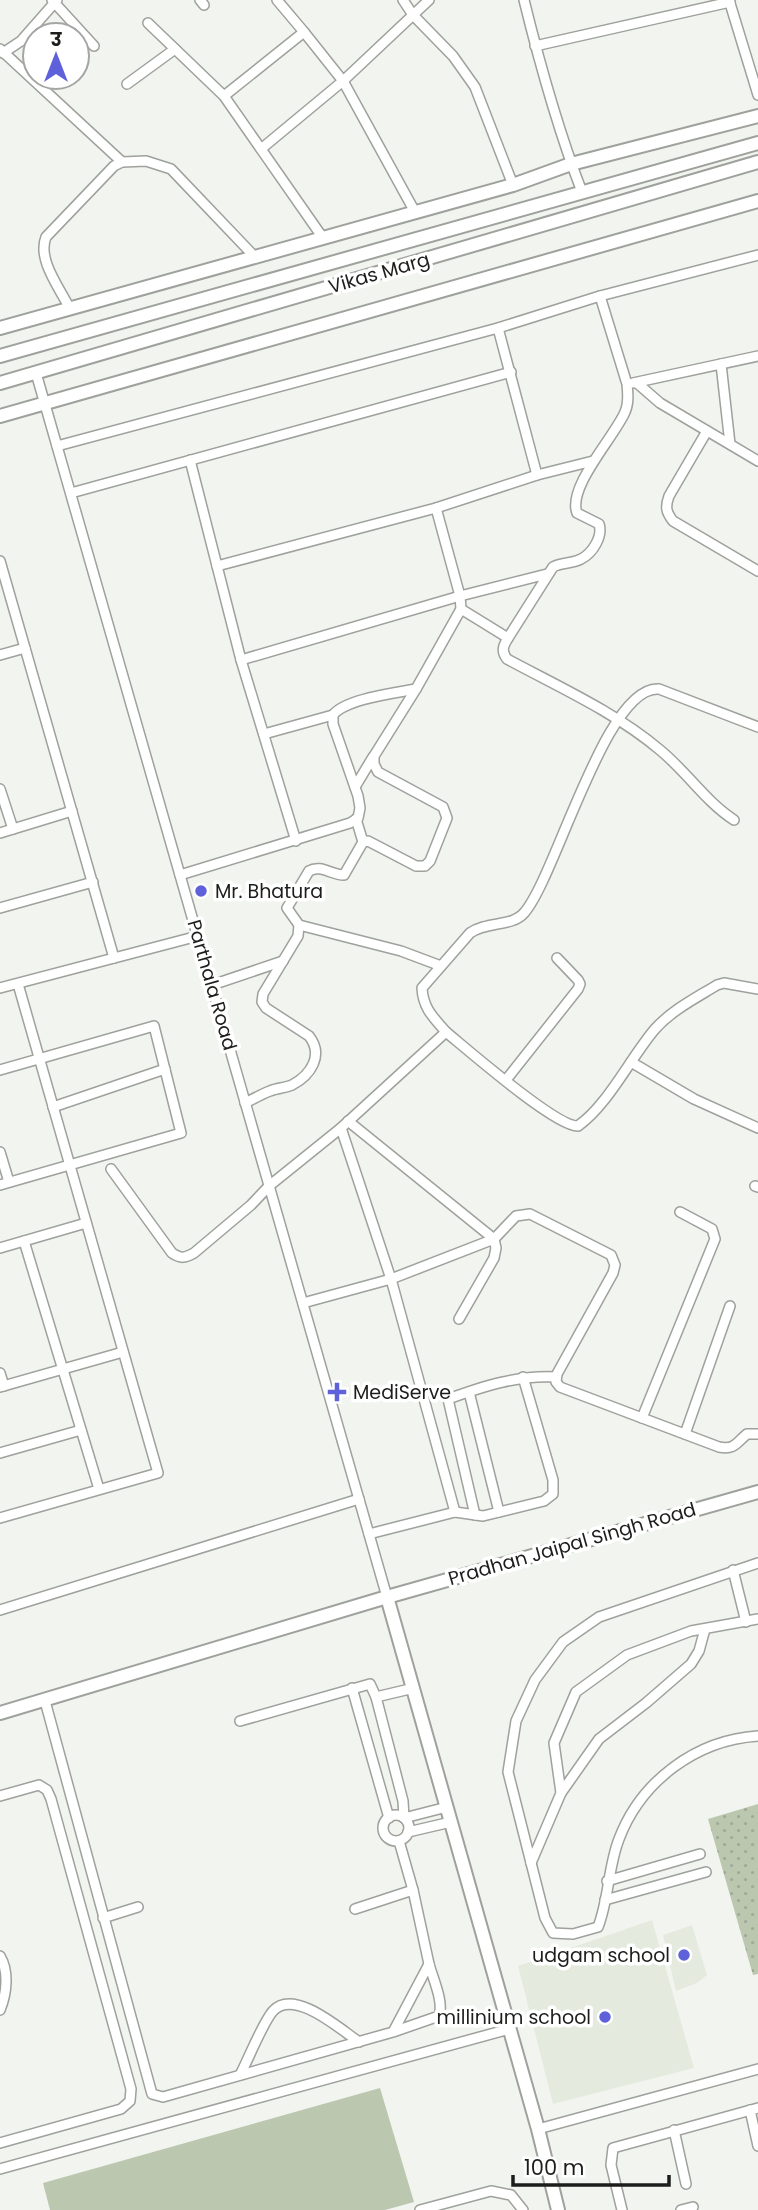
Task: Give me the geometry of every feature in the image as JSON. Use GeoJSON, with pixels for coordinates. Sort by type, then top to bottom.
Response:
{"type":"FeatureCollection","features":[{"type":"Feature","properties":{"kind":"street"},"geometry":{"type":"LineString","coordinates":[[277,0],[343,81],[415,212]]}},
{"type":"Feature","properties":{"kind":"street"},"geometry":{"type":"LineString","coordinates":[[402,0],[475,86],[513,185]]}},
{"type":"Feature","properties":{"kind":"street"},"geometry":{"type":"LineString","coordinates":[[261,149],[343,81],[429,0]]}},
{"type":"Feature","properties":{"kind":"street"},"geometry":{"type":"LineString","coordinates":[[524,0],[571,164],[583,192]]}},
{"type":"Feature","properties":{"kind":"street"},"geometry":{"type":"LineString","coordinates":[[94,46],[54,1],[21,40],[2,51],[122,162]]}},
{"type":"Feature","properties":{"kind":"street"},"geometry":{"type":"LineString","coordinates":[[535,46],[729,1],[758,95]]}},
{"type":"Feature","properties":{"kind":"street"},"geometry":{"type":"LineString","coordinates":[[148,23],[223,96],[323,238]]}},
{"type":"Feature","properties":{"kind":"street"},"geometry":{"type":"LineString","coordinates":[[223,96],[304,32]]}},
{"type":"Feature","properties":{"kind":"street"},"geometry":{"type":"LineString","coordinates":[[127,84],[175,49]]}},
{"type":"Feature","properties":{"kind":"street"},"geometry":{"type":"LineString","coordinates":[[0,328],[513,185],[571,164],[758,116]]}},
{"type":"Feature","properties":{"kind":"street","name":"Vikas Marg"},"geometry":{"type":"LineString","coordinates":[[0,356],[758,143]]}},
{"type":"Feature","properties":{"kind":"street"},"geometry":{"type":"LineString","coordinates":[[69,307],[44,256],[43,245],[46,237],[114,166],[122,162],[146,161],[170,169],[254,256]]}},
{"type":"Feature","properties":{"kind":"street","name":"Vikas Marg"},"geometry":{"type":"LineString","coordinates":[[0,383],[758,162]]}},
{"type":"Feature","properties":{"kind":"street"},"geometry":{"type":"LineString","coordinates":[[0,416],[758,201]]}},
{"type":"Feature","properties":{"kind":"street"},"geometry":{"type":"LineString","coordinates":[[57,446],[498,328],[600,296],[758,256]]}},
{"type":"Feature","properties":{"kind":"street"},"geometry":{"type":"LineString","coordinates":[[600,296],[632,384],[626,411],[593,461],[575,505],[581,517],[599,524],[599,537],[589,553],[581,559],[559,564],[547,574],[508,638],[503,653],[507,659],[620,719],[672,760],[715,806],[734,820]]}},
{"type":"Feature","properties":{"kind":"street"},"geometry":{"type":"LineString","coordinates":[[498,328],[537,475]]}},
{"type":"Feature","properties":{"kind":"street"},"geometry":{"type":"LineString","coordinates":[[632,384],[758,356]]}},
{"type":"Feature","properties":{"kind":"street"},"geometry":{"type":"LineString","coordinates":[[721,364],[730,444]]}},
{"type":"Feature","properties":{"kind":"street"},"geometry":{"type":"LineString","coordinates":[[71,493],[511,372]]}},
{"type":"Feature","properties":{"kind":"street","name":"Parthala Road"},"geometry":{"type":"LineString","coordinates":[[36,373],[387,1597]]}},
{"type":"Feature","properties":{"kind":"street"},"geometry":{"type":"LineString","coordinates":[[632,384],[758,461]]}},
{"type":"Feature","properties":{"kind":"street"},"geometry":{"type":"LineString","coordinates":[[707,432],[669,496],[665,505],[667,513],[673,521],[758,571]]}},
{"type":"Feature","properties":{"kind":"street"},"geometry":{"type":"LineString","coordinates":[[190,460],[241,660],[296,841]]}},
{"type":"Feature","properties":{"kind":"street"},"geometry":{"type":"LineString","coordinates":[[217,566],[436,508],[537,475],[593,461]]}},
{"type":"Feature","properties":{"kind":"street"},"geometry":{"type":"LineString","coordinates":[[355,787],[416,689],[461,609],[460,596],[436,508]]}},
{"type":"Feature","properties":{"kind":"street"},"geometry":{"type":"LineString","coordinates":[[0,561],[3,584],[25,648],[114,958]]}},
{"type":"Feature","properties":{"kind":"street"},"geometry":{"type":"LineString","coordinates":[[241,660],[460,596],[547,574]]}},
{"type":"Feature","properties":{"kind":"street"},"geometry":{"type":"LineString","coordinates":[[461,609],[508,638]]}},
{"type":"Feature","properties":{"kind":"street"},"geometry":{"type":"LineString","coordinates":[[0,655],[25,648]]}},
{"type":"Feature","properties":{"kind":"street"},"geometry":{"type":"LineString","coordinates":[[758,727],[653,688],[647,690],[620,719],[580,789],[542,886],[525,913],[518,919],[480,926],[470,933],[422,988],[428,1011],[446,1032],[571,1127],[578,1126],[604,1098],[663,1022],[717,985],[724,983],[758,989]]}},
{"type":"Feature","properties":{"kind":"street"},"geometry":{"type":"LineString","coordinates":[[245,1103],[269,1091],[291,1085],[306,1075],[313,1067],[317,1054],[315,1043],[309,1036],[266,1008],[262,1002],[263,994],[298,936],[299,925],[288,908],[309,871],[321,868],[344,874],[363,842],[356,819],[360,808],[333,724],[333,715],[338,708],[416,689]]}},
{"type":"Feature","properties":{"kind":"street"},"geometry":{"type":"LineString","coordinates":[[264,734],[333,715]]}},
{"type":"Feature","properties":{"kind":"street"},"geometry":{"type":"LineString","coordinates":[[363,842],[368,841],[416,866],[425,866],[430,861],[447,818],[443,807],[378,772],[374,755]]}},
{"type":"Feature","properties":{"kind":"street"},"geometry":{"type":"LineString","coordinates":[[0,789],[13,829]]}},
{"type":"Feature","properties":{"kind":"street"},"geometry":{"type":"LineString","coordinates":[[0,833],[72,811]]}},
{"type":"Feature","properties":{"kind":"street"},"geometry":{"type":"LineString","coordinates":[[180,874],[296,841],[356,819]]}},
{"type":"Feature","properties":{"kind":"street"},"geometry":{"type":"LineString","coordinates":[[0,908],[93,883]]}},
{"type":"Feature","properties":{"kind":"street"},"geometry":{"type":"LineString","coordinates":[[299,925],[401,951],[441,966]]}},
{"type":"Feature","properties":{"kind":"street"},"geometry":{"type":"LineString","coordinates":[[0,988],[198,936]]}},
{"type":"Feature","properties":{"kind":"street"},"geometry":{"type":"LineString","coordinates":[[506,1080],[578,989],[578,980],[557,958]]}},
{"type":"Feature","properties":{"kind":"street"},"geometry":{"type":"LineString","coordinates":[[212,985],[283,961]]}},
{"type":"Feature","properties":{"kind":"street"},"geometry":{"type":"LineString","coordinates":[[0,1518],[158,1473],[18,984]]}},
{"type":"Feature","properties":{"kind":"street"},"geometry":{"type":"LineString","coordinates":[[0,1070],[154,1026],[181,1133],[4,1183],[0,1152]]}},
{"type":"Feature","properties":{"kind":"street"},"geometry":{"type":"LineString","coordinates":[[111,1169],[172,1253],[179,1258],[185,1258],[344,1125],[446,1032]]}},
{"type":"Feature","properties":{"kind":"street"},"geometry":{"type":"LineString","coordinates":[[631,1062],[694,1099],[758,1128]]}},
{"type":"Feature","properties":{"kind":"street"},"geometry":{"type":"LineString","coordinates":[[53,1107],[165,1069]]}},
{"type":"Feature","properties":{"kind":"street"},"geometry":{"type":"LineString","coordinates":[[344,1125],[494,1239],[494,1258],[459,1319]]}},
{"type":"Feature","properties":{"kind":"street"},"geometry":{"type":"LineString","coordinates":[[344,1125],[391,1279],[456,1512]]}},
{"type":"Feature","properties":{"kind":"street"},"geometry":{"type":"LineString","coordinates":[[642,1418],[715,1239],[712,1229],[680,1212]]}},
{"type":"Feature","properties":{"kind":"street"},"geometry":{"type":"LineString","coordinates":[[303,1303],[391,1279],[494,1239],[516,1216],[530,1214],[611,1255],[614,1260],[613,1273],[561,1363],[556,1377],[560,1387],[728,1449],[737,1446],[747,1434],[758,1434]]}},
{"type":"Feature","properties":{"kind":"street"},"geometry":{"type":"LineString","coordinates":[[0,1248],[86,1223]]}},
{"type":"Feature","properties":{"kind":"street"},"geometry":{"type":"LineString","coordinates":[[24,1241],[99,1489]]}},
{"type":"Feature","properties":{"kind":"street"},"geometry":{"type":"LineString","coordinates":[[685,1434],[730,1306]]}},
{"type":"Feature","properties":{"kind":"street"},"geometry":{"type":"LineString","coordinates":[[0,1373],[2,1387],[123,1352]]}},
{"type":"Feature","properties":{"kind":"street"},"geometry":{"type":"LineString","coordinates":[[475,1515],[448,1399],[523,1377],[556,1377]]}},
{"type":"Feature","properties":{"kind":"street"},"geometry":{"type":"LineString","coordinates":[[369,1534],[456,1512],[475,1515],[499,1512],[544,1501],[553,1494],[554,1489],[523,1377]]}},
{"type":"Feature","properties":{"kind":"street"},"geometry":{"type":"LineString","coordinates":[[469,1392],[499,1512]]}},
{"type":"Feature","properties":{"kind":"street"},"geometry":{"type":"LineString","coordinates":[[0,1453],[81,1430]]}},
{"type":"Feature","properties":{"kind":"street","name":"Pradhan Jaipal Singh Road"},"geometry":{"type":"LineString","coordinates":[[0,1713],[387,1597],[758,1492]]}},
{"type":"Feature","properties":{"kind":"street"},"geometry":{"type":"LineString","coordinates":[[0,1610],[359,1499]]}},
{"type":"Feature","properties":{"kind":"street"},"geometry":{"type":"LineString","coordinates":[[758,1563],[599,1617],[563,1642],[535,1680],[516,1721],[508,1772],[545,1918],[554,1933],[573,1934],[598,1927],[605,1910],[607,1881],[619,1839],[637,1801],[666,1773],[704,1748],[738,1737],[758,1736]]}},
{"type":"Feature","properties":{"kind":"street"},"geometry":{"type":"LineString","coordinates":[[733,1570],[746,1622]]}},
{"type":"Feature","properties":{"kind":"street"},"geometry":{"type":"LineString","coordinates":[[387,1597],[538,2129],[558,2210]]}},
{"type":"Feature","properties":{"kind":"street"},"geometry":{"type":"LineString","coordinates":[[561,1793],[554,1744],[576,1692],[627,1655],[691,1631],[758,1619]]}},
{"type":"Feature","properties":{"kind":"street"},"geometry":{"type":"LineString","coordinates":[[531,1863],[561,1793],[599,1739],[691,1664],[699,1651],[705,1629]]}},
{"type":"Feature","properties":{"kind":"street"},"geometry":{"type":"LineString","coordinates":[[240,1721],[370,1684],[376,1697],[403,1801],[404,1818],[407,1821],[407,1837],[391,1841],[384,1836],[382,1828],[385,1820],[392,1815],[404,1818],[447,1807]]}},
{"type":"Feature","properties":{"kind":"street"},"geometry":{"type":"LineString","coordinates":[[352,1688],[389,1818]]}},
{"type":"Feature","properties":{"kind":"street"},"geometry":{"type":"LineString","coordinates":[[376,1697],[414,1688]]}},
{"type":"Feature","properties":{"kind":"street"},"geometry":{"type":"LineString","coordinates":[[45,1701],[152,2094],[163,2097],[359,2042],[439,2016],[441,2012],[399,1841]]}},
{"type":"Feature","properties":{"kind":"street"},"geometry":{"type":"LineString","coordinates":[[0,1796],[39,1785],[47,1790],[131,2089],[130,2101],[121,2109],[0,2143]]}},
{"type":"Feature","properties":{"kind":"street"},"geometry":{"type":"LineString","coordinates":[[408,1832],[451,1822]]}},
{"type":"Feature","properties":{"kind":"street"},"geometry":{"type":"LineString","coordinates":[[607,1881],[700,1854]]}},
{"type":"Feature","properties":{"kind":"street"},"geometry":{"type":"LineString","coordinates":[[605,1900],[706,1872]]}},
{"type":"Feature","properties":{"kind":"street"},"geometry":{"type":"LineString","coordinates":[[355,1909],[413,1890]]}},
{"type":"Feature","properties":{"kind":"street"},"geometry":{"type":"LineString","coordinates":[[103,1918],[138,1907]]}},
{"type":"Feature","properties":{"kind":"street"},"geometry":{"type":"LineString","coordinates":[[0,1956],[3,1959],[6,1980],[0,2010]]}},
{"type":"Feature","properties":{"kind":"street"},"geometry":{"type":"LineString","coordinates":[[393,2032],[429,1964]]}},
{"type":"Feature","properties":{"kind":"street"},"geometry":{"type":"LineString","coordinates":[[240,2075],[272,2012],[287,2003],[305,2006],[359,2042]]}},
{"type":"Feature","properties":{"kind":"street"},"geometry":{"type":"LineString","coordinates":[[0,2169],[509,2029]]}},
{"type":"Feature","properties":{"kind":"street"},"geometry":{"type":"LineString","coordinates":[[538,2129],[758,2069]]}},
{"type":"Feature","properties":{"kind":"street"},"geometry":{"type":"LineString","coordinates":[[622,2210],[611,2165],[613,2148],[754,2109],[758,2146]]}},
{"type":"Feature","properties":{"kind":"street"},"geometry":{"type":"LineString","coordinates":[[674,2130],[685,2184]]}},
{"type":"Feature","properties":{"kind":"street"},"geometry":{"type":"LineString","coordinates":[[420,2210],[491,2191],[511,2195],[523,2210]]}},
{"type":"Feature","properties":{"kind":"street"},"geometry":{"type":"LineString","coordinates":[[681,2210],[693,2207]]}},
{"type":"Feature","properties":{"kind":"shaded area","name":"millinium school"},"geometry":{"type":"Polygon","coordinates":[[[652,1920],[694,2068],[553,2104],[518,1966],[652,1920]]]}},
{"type":"Feature","properties":{"kind":"shaded area","name":"udgam school"},"geometry":{"type":"Polygon","coordinates":[[[692,1925],[707,1975],[697,1983],[676,1991],[663,1935],[692,1925]]]}},
{"type":"Feature","properties":{"kind":"green space"},"geometry":{"type":"Polygon","coordinates":[[[758,1804],[758,1974],[753,1975],[708,1819],[758,1804]]]}},
{"type":"Feature","properties":{"kind":"green space"},"geometry":{"type":"Polygon","coordinates":[[[380,2088],[414,2202],[385,2210],[50,2210],[43,2183],[380,2088]]]}},
{"type":"Feature","properties":{"kind":"place","name":"Mr. Bhatura"},"geometry":{"type":"Point","coordinates":[201,891]}},
{"type":"Feature","properties":{"kind":"place","name":"MediServe"},"geometry":{"type":"Point","coordinates":[337,1392]}},
{"type":"Feature","properties":{"kind":"place","name":"udgam school"},"geometry":{"type":"Point","coordinates":[684,1955]}},
{"type":"Feature","properties":{"kind":"place","name":"millinium school"},"geometry":{"type":"Point","coordinates":[605,2017]}}]}
